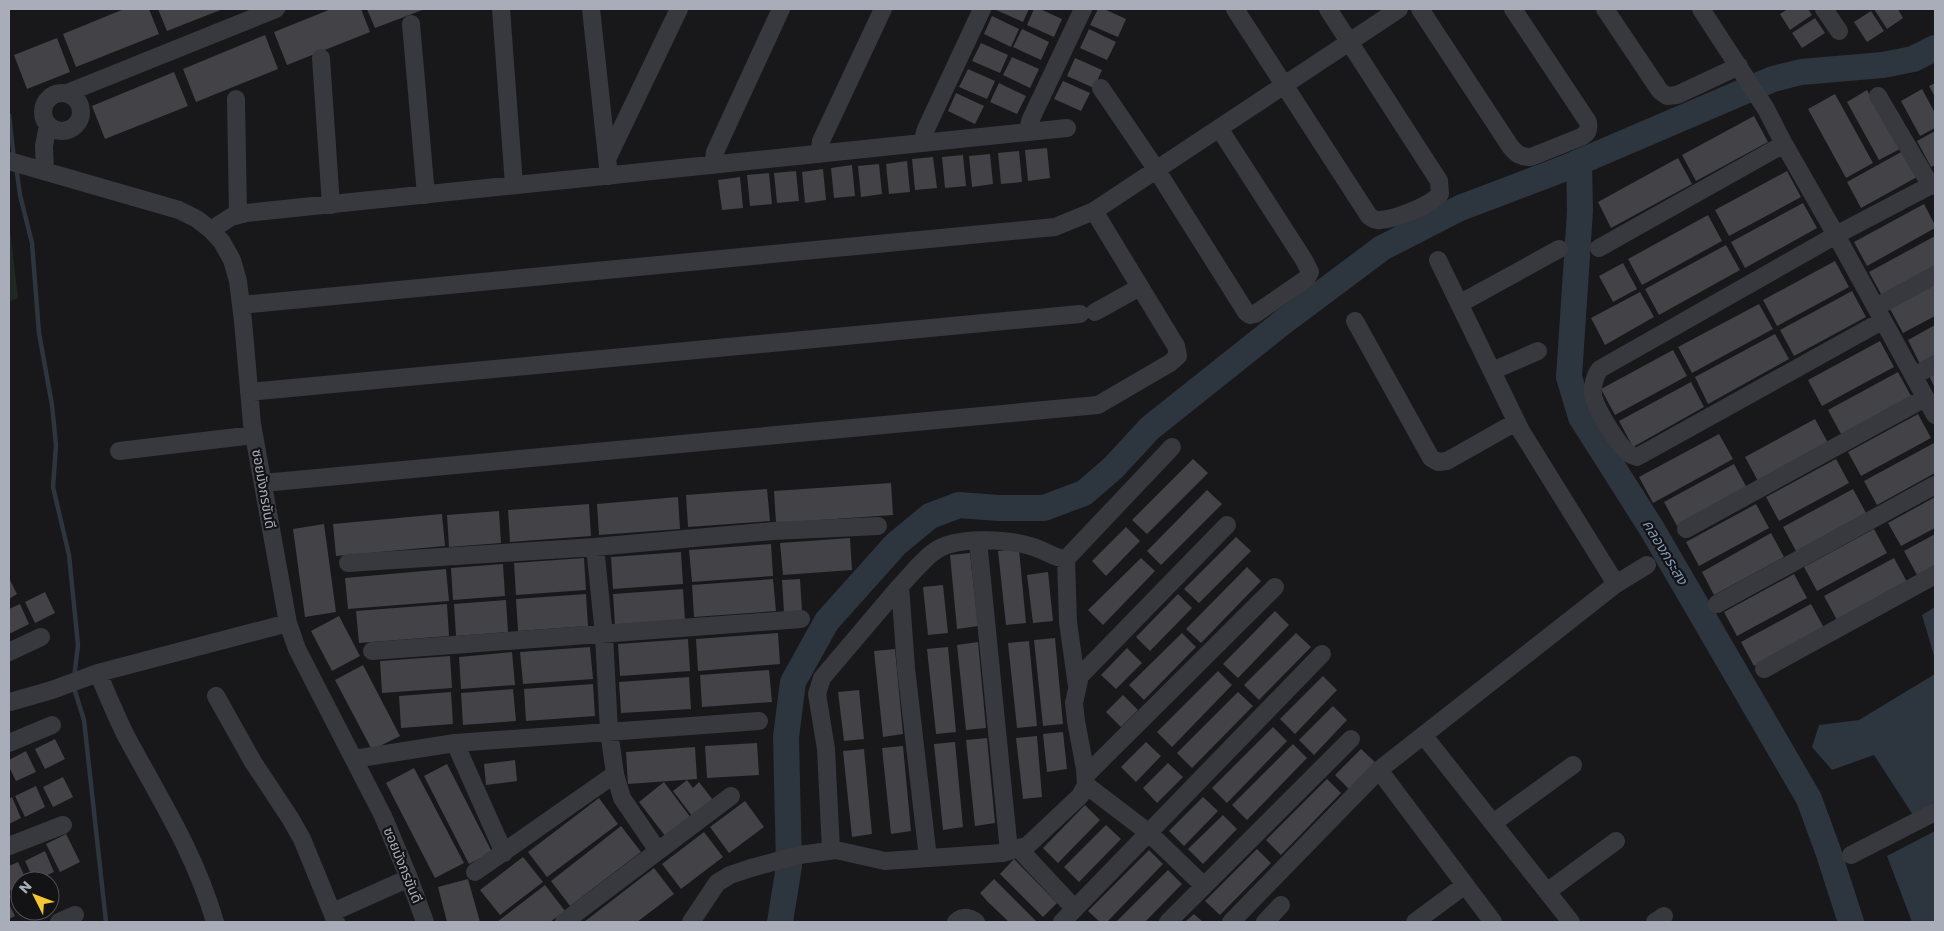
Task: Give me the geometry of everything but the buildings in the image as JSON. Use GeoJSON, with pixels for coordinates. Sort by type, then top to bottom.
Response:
{"type":"FeatureCollection","features":[{"type":"Feature","properties":{"kind":"street"},"geometry":{"type":"LineString","coordinates":[[68,94],[78,101],[80,106],[81,112],[76,124],[66,130],[53,128],[48,125],[43,114],[46,102],[56,94],[68,94],[276,9]]}},
{"type":"Feature","properties":{"kind":"street"},"geometry":{"type":"LineString","coordinates":[[502,9],[514,186]]}},
{"type":"Feature","properties":{"kind":"street"},"geometry":{"type":"LineString","coordinates":[[591,9],[609,176]]}},
{"type":"Feature","properties":{"kind":"street"},"geometry":{"type":"LineString","coordinates":[[607,158],[679,9]]}},
{"type":"Feature","properties":{"kind":"street"},"geometry":{"type":"LineString","coordinates":[[713,165],[715,152],[781,9]]}},
{"type":"Feature","properties":{"kind":"street"},"geometry":{"type":"LineString","coordinates":[[819,154],[821,141],[883,9]]}},
{"type":"Feature","properties":{"kind":"street"},"geometry":{"type":"LineString","coordinates":[[922,143],[926,129],[982,9]]}},
{"type":"Feature","properties":{"kind":"street"},"geometry":{"type":"LineString","coordinates":[[1028,132],[1030,121],[1083,9]]}},
{"type":"Feature","properties":{"kind":"street"},"geometry":{"type":"LineString","coordinates":[[1235,9],[1369,216],[1374,220],[1381,220],[1409,212],[1434,201],[1440,194],[1439,181],[1328,9]]}},
{"type":"Feature","properties":{"kind":"street"},"geometry":{"type":"LineString","coordinates":[[241,305],[1055,227],[1094,211],[1399,9]]}},
{"type":"Feature","properties":{"kind":"street"},"geometry":{"type":"LineString","coordinates":[[1420,9],[1516,154],[1522,157],[1531,157],[1581,137],[1587,134],[1589,129],[1588,122],[1513,9]]}},
{"type":"Feature","properties":{"kind":"street"},"geometry":{"type":"LineString","coordinates":[[1605,9],[1660,91],[1667,96],[1677,95],[1739,66]]}},
{"type":"Feature","properties":{"kind":"street"},"geometry":{"type":"LineString","coordinates":[[1701,9],[1766,109],[1935,415]]}},
{"type":"Feature","properties":{"kind":"street"},"geometry":{"type":"LineString","coordinates":[[411,24],[426,195]]}},
{"type":"Feature","properties":{"kind":"street"},"geometry":{"type":"LineString","coordinates":[[322,58],[331,204]]}},
{"type":"Feature","properties":{"kind":"street"},"geometry":{"type":"LineString","coordinates":[[1101,88],[1156,169],[1246,312],[1250,315],[1259,313],[1306,279],[1310,272],[1220,128]]}},
{"type":"Feature","properties":{"kind":"street"},"geometry":{"type":"LineString","coordinates":[[1878,96],[1933,184],[1836,236],[1600,369],[1596,374],[1593,394],[1600,413],[1617,440],[1629,454],[1637,456],[1879,314],[1935,275]]}},
{"type":"Feature","properties":{"kind":"street"},"geometry":{"type":"LineString","coordinates":[[236,99],[238,215]]}},
{"type":"Feature","properties":{"kind":"street"},"geometry":{"type":"LineString","coordinates":[[45,171],[44,146],[48,125]]}},
{"type":"Feature","properties":{"kind":"street"},"geometry":{"type":"LineString","coordinates":[[212,230],[230,217],[238,215],[1067,128]]}},
{"type":"Feature","properties":{"kind":"street"},"geometry":{"type":"LineString","coordinates":[[1599,248],[1784,144]]}},
{"type":"Feature","properties":{"kind":"street","name":"ซอยมังกรขันดี"},"geometry":{"type":"LineString","coordinates":[[17,164],[179,210],[197,219],[212,230],[222,242],[232,260],[241,305],[254,435],[288,623],[297,649],[383,816],[425,922]]}},
{"type":"Feature","properties":{"kind":"street"},"geometry":{"type":"LineString","coordinates":[[262,483],[1098,405],[1170,363],[1178,356],[1176,346],[1094,211]]}},
{"type":"Feature","properties":{"kind":"street"},"geometry":{"type":"LineString","coordinates":[[1459,304],[1559,249]]}},
{"type":"Feature","properties":{"kind":"street"},"geometry":{"type":"LineString","coordinates":[[1438,260],[1516,422],[1616,584]]}},
{"type":"Feature","properties":{"kind":"street"},"geometry":{"type":"LineString","coordinates":[[249,392],[1088,313],[1140,287]]}},
{"type":"Feature","properties":{"kind":"street"},"geometry":{"type":"LineString","coordinates":[[1355,321],[1431,458],[1438,462],[1447,461],[1516,422]]}},
{"type":"Feature","properties":{"kind":"street"},"geometry":{"type":"LineString","coordinates":[[1492,371],[1538,351]]}},
{"type":"Feature","properties":{"kind":"street"},"geometry":{"type":"LineString","coordinates":[[1914,376],[1935,364]]}},
{"type":"Feature","properties":{"kind":"street"},"geometry":{"type":"LineString","coordinates":[[1686,529],[1925,398]]}},
{"type":"Feature","properties":{"kind":"street"},"geometry":{"type":"LineString","coordinates":[[119,451],[254,435]]}},
{"type":"Feature","properties":{"kind":"street"},"geometry":{"type":"LineString","coordinates":[[1077,686],[1068,622],[1066,559],[1172,447]]}},
{"type":"Feature","properties":{"kind":"street"},"geometry":{"type":"LineString","coordinates":[[1717,604],[1935,485]]}},
{"type":"Feature","properties":{"kind":"street"},"geometry":{"type":"LineString","coordinates":[[1204,886],[1150,833],[1086,780],[1074,703],[1080,676],[1089,665],[1227,525]]}},
{"type":"Feature","properties":{"kind":"street"},"geometry":{"type":"LineString","coordinates":[[348,563],[595,547],[774,531],[878,526]]}},
{"type":"Feature","properties":{"kind":"street"},"geometry":{"type":"LineString","coordinates":[[831,850],[826,749],[817,690],[822,678],[900,586],[936,550],[952,544],[978,541],[1019,543],[1033,546],[1058,558],[1066,559]]}},
{"type":"Feature","properties":{"kind":"street"},"geometry":{"type":"LineString","coordinates":[[978,541],[1014,850],[1075,909]]}},
{"type":"Feature","properties":{"kind":"street"},"geometry":{"type":"LineString","coordinates":[[595,547],[604,635],[609,731],[615,774],[622,798],[658,851]]}},
{"type":"Feature","properties":{"kind":"street"},"geometry":{"type":"LineString","coordinates":[[1230,922],[1380,770],[1616,584],[1647,565]]}},
{"type":"Feature","properties":{"kind":"street"},"geometry":{"type":"LineString","coordinates":[[1764,669],[1935,575]]}},
{"type":"Feature","properties":{"kind":"street"},"geometry":{"type":"LineString","coordinates":[[900,586],[906,668],[928,858]]}},
{"type":"Feature","properties":{"kind":"street"},"geometry":{"type":"LineString","coordinates":[[691,922],[717,883],[730,875],[762,864],[831,850],[884,861],[1014,850],[1028,845],[1080,796],[1086,780],[1275,587]]}},
{"type":"Feature","properties":{"kind":"street"},"geometry":{"type":"LineString","coordinates":[[372,651],[800,619]]}},
{"type":"Feature","properties":{"kind":"street"},"geometry":{"type":"LineString","coordinates":[[9,706],[92,675],[288,623]]}},
{"type":"Feature","properties":{"kind":"street"},"geometry":{"type":"LineString","coordinates":[[9,652],[41,637]]}},
{"type":"Feature","properties":{"kind":"street"},"geometry":{"type":"LineString","coordinates":[[1062,922],[1322,654]]}},
{"type":"Feature","properties":{"kind":"street"},"geometry":{"type":"LineString","coordinates":[[92,675],[188,848],[215,922]]}},
{"type":"Feature","properties":{"kind":"street"},"geometry":{"type":"LineString","coordinates":[[216,696],[257,769],[298,832],[334,917],[409,878]]}},
{"type":"Feature","properties":{"kind":"street"},"geometry":{"type":"LineString","coordinates":[[354,759],[454,743],[759,720]]}},
{"type":"Feature","properties":{"kind":"street"},"geometry":{"type":"LineString","coordinates":[[9,743],[52,725]]}},
{"type":"Feature","properties":{"kind":"street"},"geometry":{"type":"LineString","coordinates":[[1424,736],[1571,922]]}},
{"type":"Feature","properties":{"kind":"street"},"geometry":{"type":"LineString","coordinates":[[1168,922],[1350,739]]}},
{"type":"Feature","properties":{"kind":"street"},"geometry":{"type":"LineString","coordinates":[[454,743],[504,853]]}},
{"type":"Feature","properties":{"kind":"street"},"geometry":{"type":"LineString","coordinates":[[1494,824],[1574,765]]}},
{"type":"Feature","properties":{"kind":"street"},"geometry":{"type":"LineString","coordinates":[[1380,770],[1493,922]]}},
{"type":"Feature","properties":{"kind":"street"},"geometry":{"type":"LineString","coordinates":[[475,872],[615,774]]}},
{"type":"Feature","properties":{"kind":"street"},"geometry":{"type":"LineString","coordinates":[[564,922],[732,796]]}},
{"type":"Feature","properties":{"kind":"street"},"geometry":{"type":"LineString","coordinates":[[1851,855],[1935,812]]}},
{"type":"Feature","properties":{"kind":"street"},"geometry":{"type":"LineString","coordinates":[[9,846],[63,825]]}},
{"type":"Feature","properties":{"kind":"street"},"geometry":{"type":"LineString","coordinates":[[1548,891],[1616,841]]}},
{"type":"Feature","properties":{"kind":"street"},"geometry":{"type":"LineString","coordinates":[[1415,922],[1465,885]]}},
{"type":"Feature","properties":{"kind":"street"},"geometry":{"type":"LineString","coordinates":[[1265,922],[1281,905]]}},
{"type":"Feature","properties":{"kind":"street"},"geometry":{"type":"LineString","coordinates":[[59,922],[75,915]]}},
{"type":"Feature","properties":{"kind":"street"},"geometry":{"type":"LineString","coordinates":[[956,922],[960,918],[969,918],[976,922]]}},
{"type":"Feature","properties":{"kind":"shaded area"},"geometry":{"type":"Polygon","coordinates":[[[9,220],[18,298],[9,302],[9,220]]]}},
{"type":"Feature","properties":{"kind":"shaded area"},"geometry":{"type":"Polygon","coordinates":[[[1935,607],[1935,659],[1922,615],[1935,607]]]}},
{"type":"Feature","properties":{"kind":"shaded area"},"geometry":{"type":"Polygon","coordinates":[[[1935,674],[1935,802],[1913,815],[1874,755],[1832,770],[1812,747],[1819,725],[1859,720],[1935,674]]]}},
{"type":"Feature","properties":{"kind":"shaded area"},"geometry":{"type":"Polygon","coordinates":[[[1935,831],[1935,922],[1912,922],[1887,856],[1935,831]]]}},
{"type":"Feature","properties":{"kind":"waterway"},"geometry":{"type":"LineString","coordinates":[[780,922],[789,866],[786,737],[793,682],[827,621],[896,544],[930,516],[959,505],[998,508],[1044,508],[1084,493],[1113,468],[1150,428],[1283,322],[1382,248],[1460,208],[1563,169],[1773,79],[1801,72],[1883,65],[1913,59],[1935,48]]}},
{"type":"Feature","properties":{"kind":"waterway"},"geometry":{"type":"LineString","coordinates":[[9,115],[14,159]]}},
{"type":"Feature","properties":{"kind":"waterway","name":"คลองกระสง"},"geometry":{"type":"LineString","coordinates":[[1579,162],[1580,211],[1569,377],[1581,417],[1652,529],[1809,799],[1851,922]]}},
{"type":"Feature","properties":{"kind":"waterway"},"geometry":{"type":"LineString","coordinates":[[16,166],[20,195],[32,243],[39,333],[52,405],[56,445],[53,487],[69,555],[78,645],[74,678]]}},
{"type":"Feature","properties":{"kind":"waterway"},"geometry":{"type":"LineString","coordinates":[[73,685],[84,720],[106,922]]}}]}
